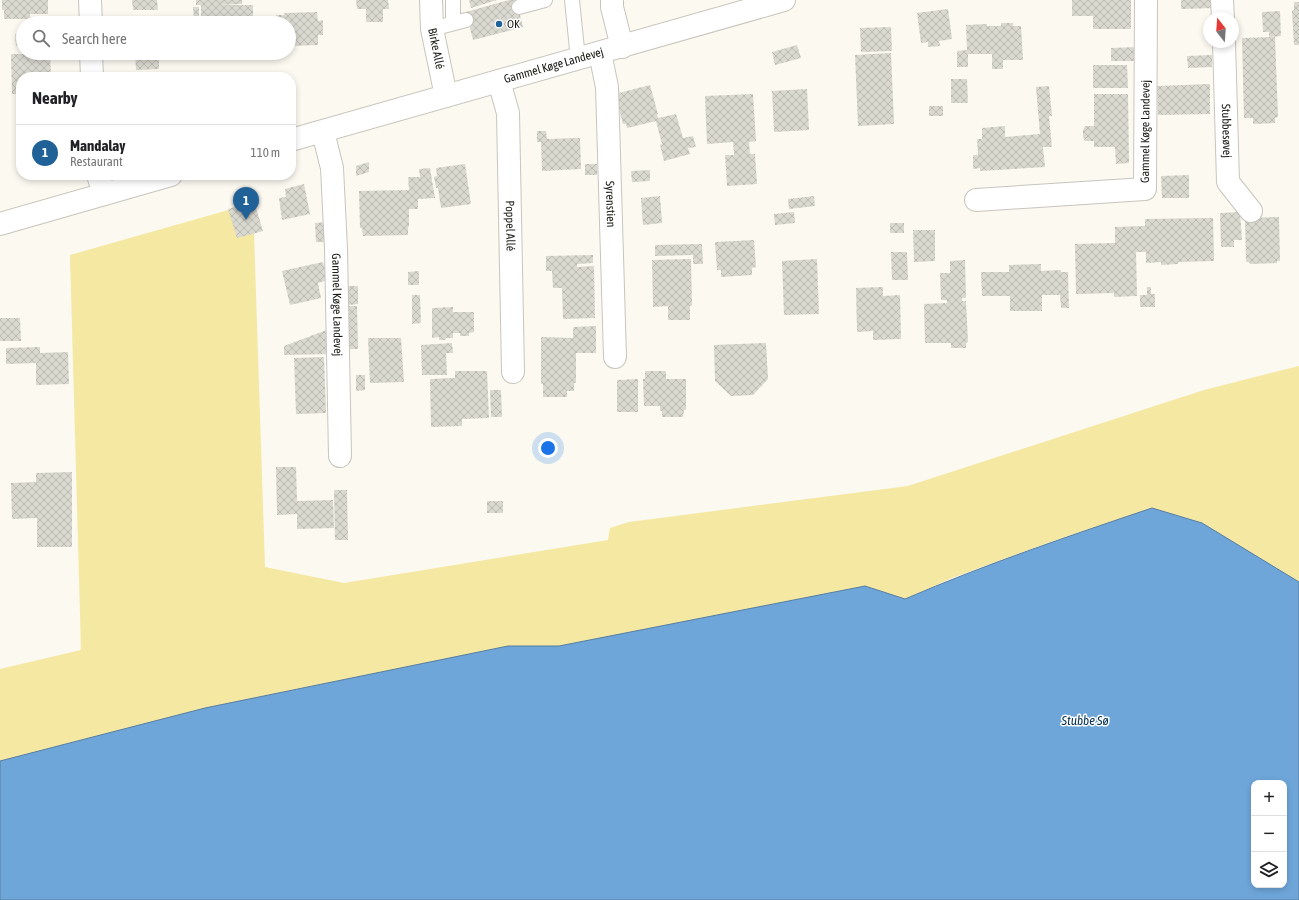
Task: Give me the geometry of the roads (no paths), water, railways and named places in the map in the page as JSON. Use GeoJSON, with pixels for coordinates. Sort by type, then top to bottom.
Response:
{"type":"FeatureCollection","features":[{"type":"Feature","properties":{"kind":"street"},"geometry":{"type":"LineString","coordinates":[[90,0],[91,16]]}},
{"type":"Feature","properties":{"kind":"street","name":"Birke Allé"},"geometry":{"type":"LineString","coordinates":[[431,0],[450,24],[446,96]]}},
{"type":"Feature","properties":{"kind":"street"},"geometry":{"type":"LineString","coordinates":[[612,0],[612,7],[622,47]]}},
{"type":"Feature","properties":{"kind":"street","name":"Gammel Køge Landevej"},"geometry":{"type":"LineString","coordinates":[[296,139],[784,0]]}},
{"type":"Feature","properties":{"kind":"street","name":"Gammel Køge Landevej"},"geometry":{"type":"LineString","coordinates":[[976,200],[1145,189],[1146,0]]}},
{"type":"Feature","properties":{"kind":"street"},"geometry":{"type":"LineString","coordinates":[[1222,0],[1223,12]]}},
{"type":"Feature","properties":{"kind":"street","name":"Stubbesøvej"},"geometry":{"type":"LineString","coordinates":[[1224,48],[1228,182],[1252,212]]}},
{"type":"Feature","properties":{"kind":"street","name":"Syrenstien"},"geometry":{"type":"LineString","coordinates":[[600,53],[607,87],[615,357]]}},
{"type":"Feature","properties":{"kind":"street"},"geometry":{"type":"LineString","coordinates":[[91,60],[92,72]]}},
{"type":"Feature","properties":{"kind":"street","name":"Poppel Allé"},"geometry":{"type":"LineString","coordinates":[[499,81],[508,113],[513,372]]}},
{"type":"Feature","properties":{"kind":"street","name":"Gammel Køge Landevej"},"geometry":{"type":"LineString","coordinates":[[323,132],[332,168],[336,249],[340,456]]}},
{"type":"Feature","properties":{"kind":"street"},"geometry":{"type":"LineString","coordinates":[[0,224],[101,185],[136,180]]}},
{"type":"Feature","properties":{"kind":"lane"},"geometry":{"type":"LineString","coordinates":[[450,24],[453,0]]}},
{"type":"Feature","properties":{"kind":"lane"},"geometry":{"type":"LineString","coordinates":[[520,7],[545,0]]}},
{"type":"Feature","properties":{"kind":"lane"},"geometry":{"type":"LineString","coordinates":[[572,0],[578,58]]}},
{"type":"Feature","properties":{"kind":"water","name":"Stubbe Sø"},"geometry":{"type":"Polygon","coordinates":[[[1152,508],[1202,523],[1299,582],[1299,900],[0,900],[0,761],[205,708],[508,646],[559,646],[865,586],[905,599],[997,562],[1152,508]]]}},
{"type":"Feature","properties":{"kind":"place","name":"OK"},"geometry":{"type":"Point","coordinates":[499,24]}},
{"type":"Feature","properties":{"kind":"place","name":"Mandalay"},"geometry":{"type":"Point","coordinates":[246,220]}}]}
